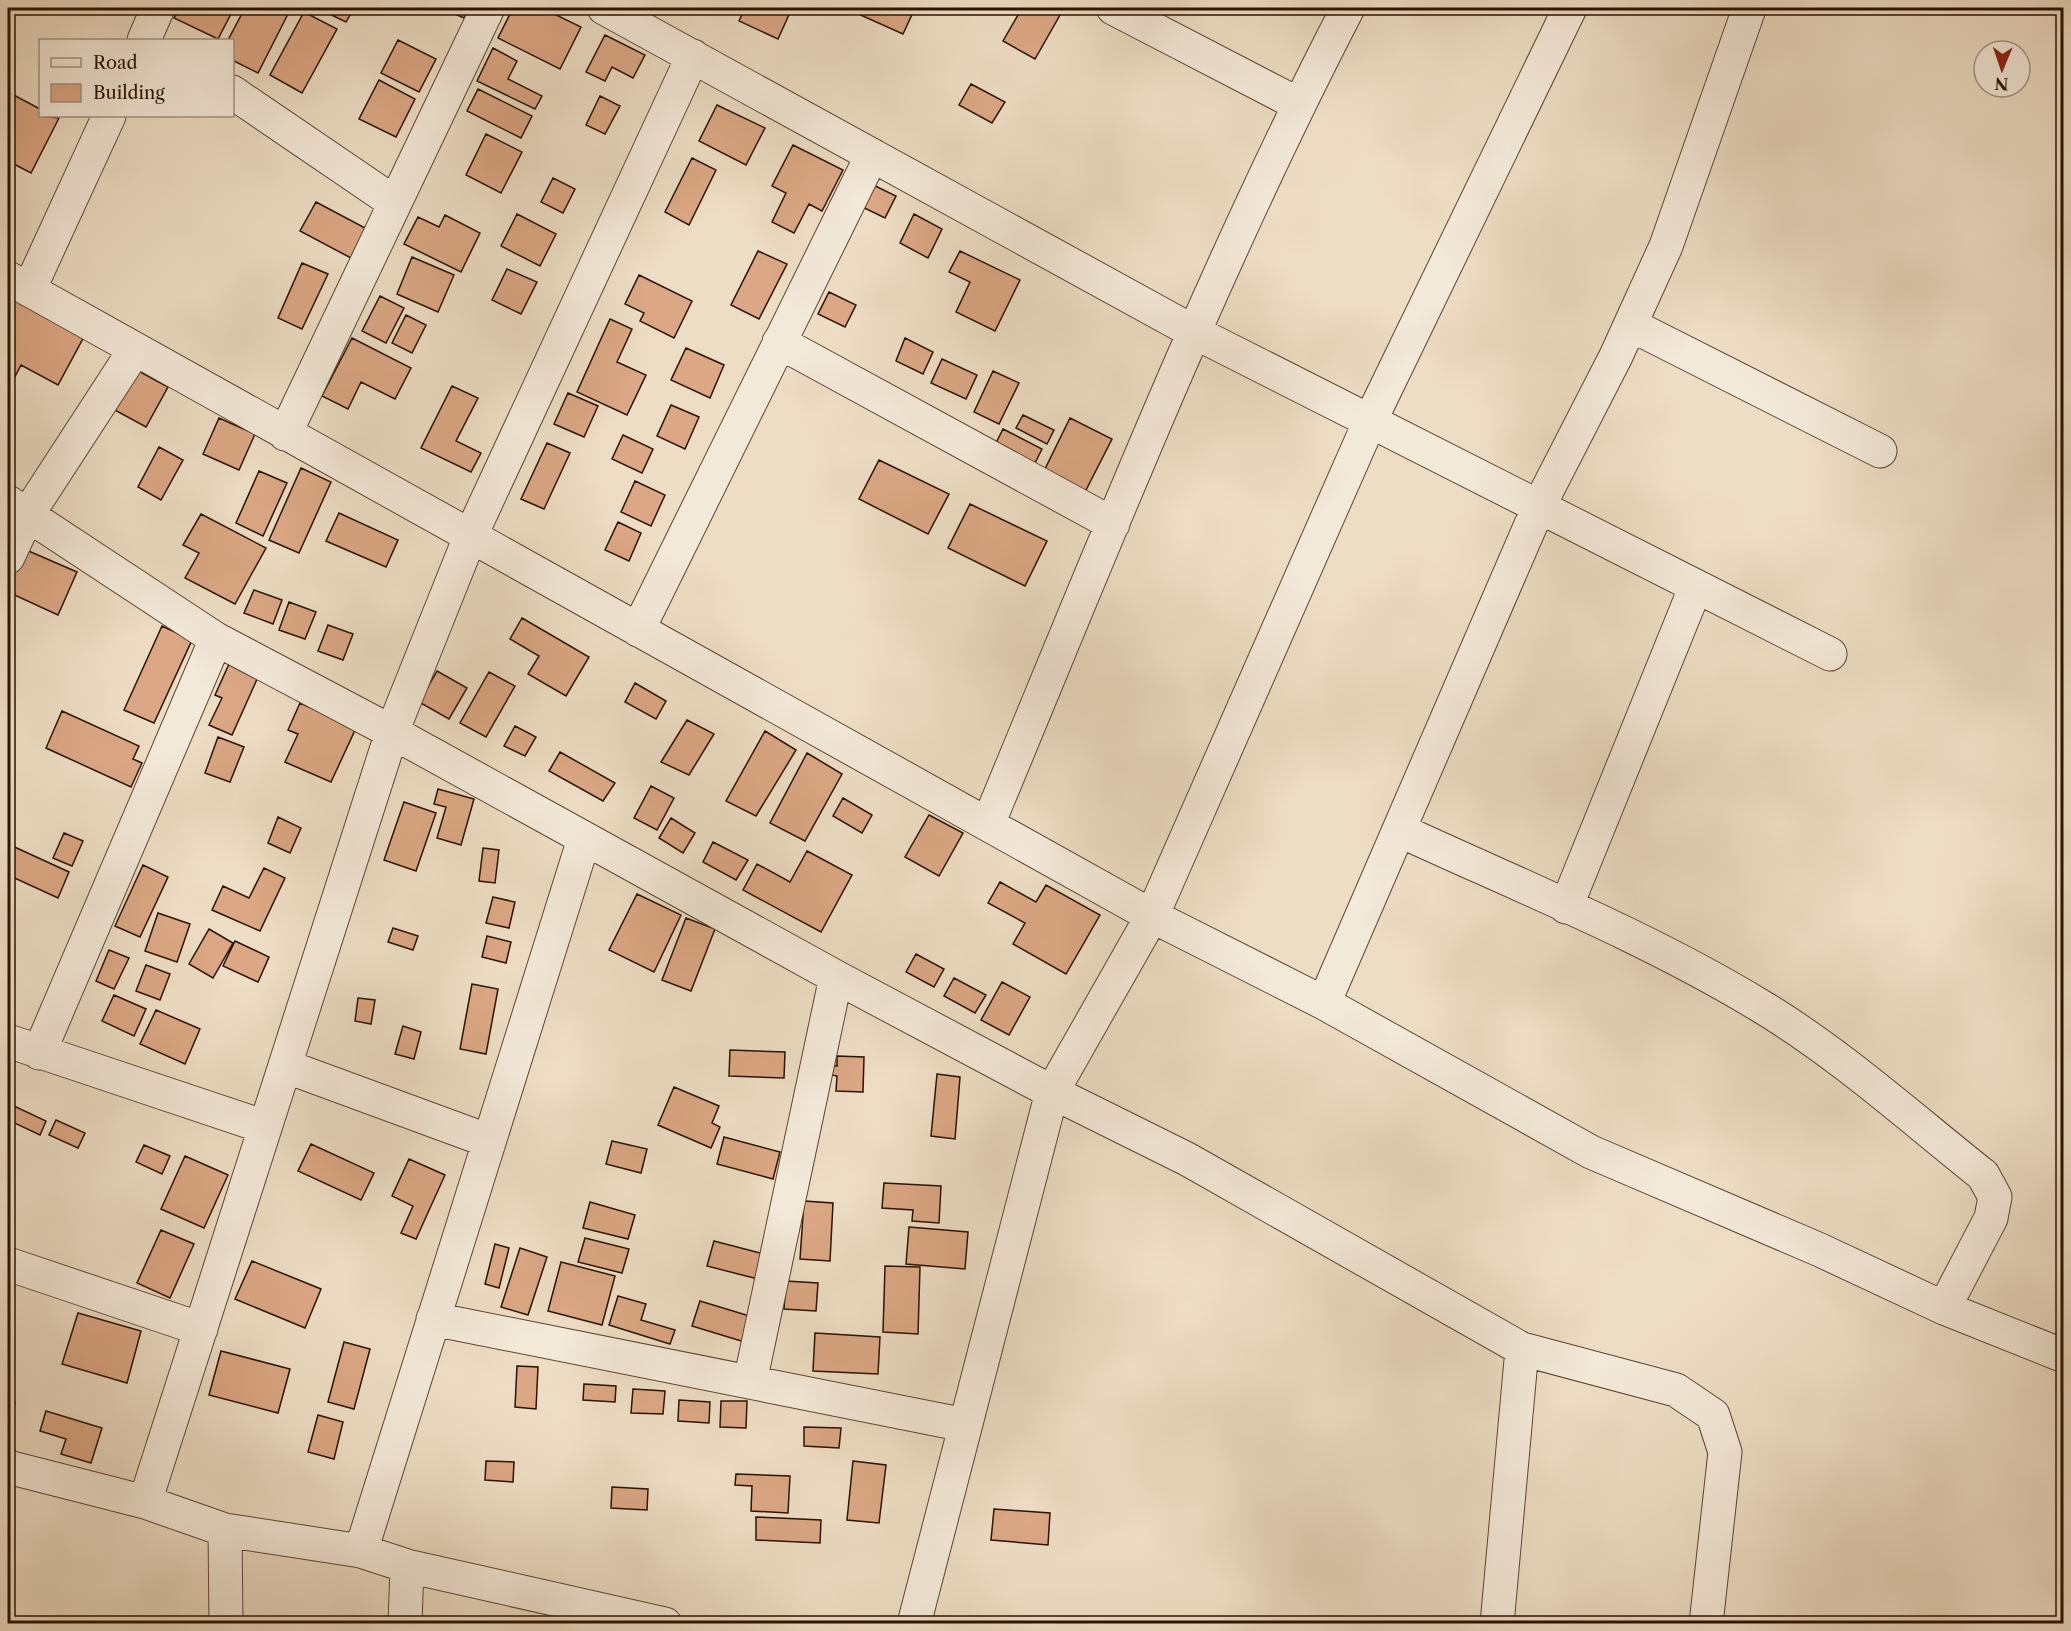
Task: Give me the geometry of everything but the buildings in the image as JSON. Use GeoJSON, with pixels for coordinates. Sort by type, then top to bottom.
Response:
{"type":"FeatureCollection","features":[{"type":"Feature","properties":{"kind":"street"},"geometry":{"type":"LineString","coordinates":[[285,434],[488,8]]}},
{"type":"Feature","properties":{"kind":"street"},"geometry":{"type":"LineString","coordinates":[[604,8],[1194,332],[1830,654]]}},
{"type":"Feature","properties":{"kind":"street"},"geometry":{"type":"LineString","coordinates":[[1113,8],[1298,104]]}},
{"type":"Feature","properties":{"kind":"street"},"geometry":{"type":"LineString","coordinates":[[988,824],[1194,332],[1298,104],[1348,8]]}},
{"type":"Feature","properties":{"kind":"street"},"geometry":{"type":"LineString","coordinates":[[914,1623],[1052,1092],[1152,916],[1370,421],[1570,8]]}},
{"type":"Feature","properties":{"kind":"street"},"geometry":{"type":"LineString","coordinates":[[1324,1004],[1539,506],[1631,325],[1666,246],[1749,9]]}},
{"type":"Feature","properties":{"kind":"street"},"geometry":{"type":"LineString","coordinates":[[145,1502],[392,732],[470,537],[693,56]]}},
{"type":"Feature","properties":{"kind":"street"},"geometry":{"type":"LineString","coordinates":[[234,93],[394,203]]}},
{"type":"Feature","properties":{"kind":"street"},"geometry":{"type":"LineString","coordinates":[[108,117],[18,284],[134,351],[1152,916],[1324,1004],[1591,1152],[1820,1250],[1944,1308],[2064,1356]]}},
{"type":"Feature","properties":{"kind":"street"},"geometry":{"type":"LineString","coordinates":[[638,630],[872,155]]}},
{"type":"Feature","properties":{"kind":"street"},"geometry":{"type":"LineString","coordinates":[[1631,325],[1880,451]]}},
{"type":"Feature","properties":{"kind":"street"},"geometry":{"type":"LineString","coordinates":[[779,342],[1113,524]]}},
{"type":"Feature","properties":{"kind":"street"},"geometry":{"type":"LineString","coordinates":[[8,557],[18,508],[134,351]]}},
{"type":"Feature","properties":{"kind":"street"},"geometry":{"type":"LineString","coordinates":[[18,508],[216,639],[392,732],[836,977],[1052,1092],[1187,1159],[1522,1349],[1676,1390],[1713,1415],[1725,1452],[1706,1623]]}},
{"type":"Feature","properties":{"kind":"street"},"geometry":{"type":"LineString","coordinates":[[1566,907],[1696,586]]}},
{"type":"Feature","properties":{"kind":"street"},"geometry":{"type":"LineString","coordinates":[[39,1053],[216,639]]}},
{"type":"Feature","properties":{"kind":"street"},"geometry":{"type":"LineString","coordinates":[[1399,830],[1686,963],[1760,1005],[1815,1041],[1983,1175],[1995,1197],[1991,1218],[1944,1308]]}},
{"type":"Feature","properties":{"kind":"street"},"geometry":{"type":"LineString","coordinates":[[361,1551],[584,839]]}},
{"type":"Feature","properties":{"kind":"street"},"geometry":{"type":"LineString","coordinates":[[750,1382],[836,977]]}},
{"type":"Feature","properties":{"kind":"street"},"geometry":{"type":"LineString","coordinates":[[8,1041],[265,1127]]}},
{"type":"Feature","properties":{"kind":"street"},"geometry":{"type":"LineString","coordinates":[[285,1066],[489,1141]]}},
{"type":"Feature","properties":{"kind":"street"},"geometry":{"type":"LineString","coordinates":[[8,1264],[201,1329]]}},
{"type":"Feature","properties":{"kind":"street"},"geometry":{"type":"LineString","coordinates":[[434,1319],[966,1425]]}},
{"type":"Feature","properties":{"kind":"street"},"geometry":{"type":"LineString","coordinates":[[1497,1623],[1522,1349]]}},
{"type":"Feature","properties":{"kind":"street"},"geometry":{"type":"LineString","coordinates":[[8,1467],[145,1502],[225,1530],[361,1551],[407,1566],[665,1623]]}},
{"type":"Feature","properties":{"kind":"street"},"geometry":{"type":"LineString","coordinates":[[225,1530],[226,1623]]}},
{"type":"Feature","properties":{"kind":"street"},"geometry":{"type":"LineString","coordinates":[[405,1623],[407,1566]]}}]}
